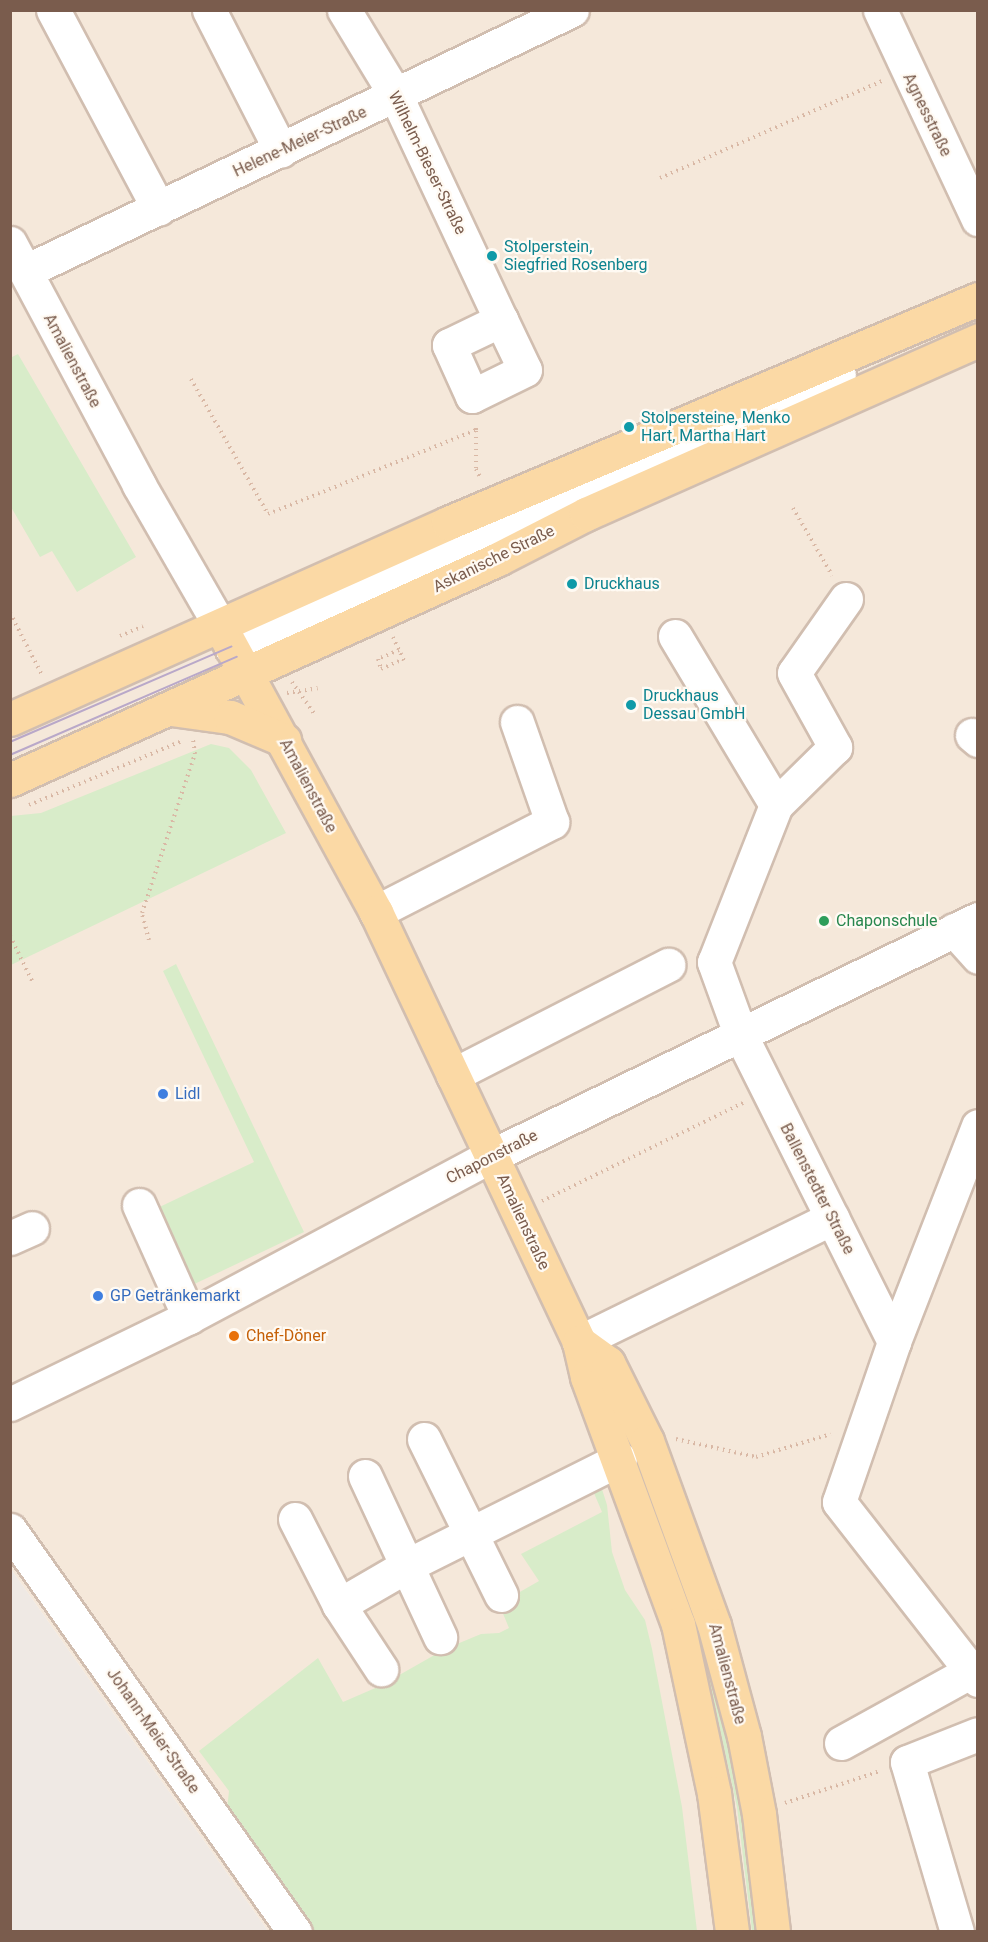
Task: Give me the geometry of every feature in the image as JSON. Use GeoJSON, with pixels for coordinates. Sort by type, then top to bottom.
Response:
{"type":"FeatureCollection","features":[{"type":"Feature","properties":{"kind":"main road","name":"Askanische Straße"},"geometry":{"type":"LineString","coordinates":[[15,794],[168,709],[458,519],[978,299]]}},
{"type":"Feature","properties":{"kind":"main road","name":"Askanische Straße"},"geometry":{"type":"LineString","coordinates":[[10,718],[239,661],[498,560],[596,509],[978,340]]}},
{"type":"Feature","properties":{"kind":"main road","name":"Amalienstraße"},"geometry":{"type":"LineString","coordinates":[[239,661],[376,912],[579,1342],[587,1377],[620,1459],[678,1624],[698,1705],[725,1866],[732,1932]]}},
{"type":"Feature","properties":{"kind":"main road"},"geometry":{"type":"LineString","coordinates":[[168,709],[230,717],[284,740]]}},
{"type":"Feature","properties":{"kind":"main road","name":"Amalienstraße"},"geometry":{"type":"LineString","coordinates":[[579,1342],[608,1363],[660,1475],[714,1625],[742,1727],[759,1814],[773,1932]]}},
{"type":"Feature","properties":{"kind":"street"},"geometry":{"type":"LineString","coordinates":[[53,10],[159,208]]}},
{"type":"Feature","properties":{"kind":"street"},"geometry":{"type":"LineString","coordinates":[[209,10],[281,151]]}},
{"type":"Feature","properties":{"kind":"street","name":"Wilhelm-Bieser-Straße"},"geometry":{"type":"LineString","coordinates":[[344,10],[396,96],[525,370],[472,396]]}},
{"type":"Feature","properties":{"kind":"street","name":"Helene-Meier-Straße"},"geometry":{"type":"LineString","coordinates":[[26,271],[572,10]]}},
{"type":"Feature","properties":{"kind":"street","name":"Agnesstraße"},"geometry":{"type":"LineString","coordinates":[[880,10],[906,71],[974,202]]}},
{"type":"Feature","properties":{"kind":"street","name":"Amalienstraße"},"geometry":{"type":"LineString","coordinates":[[10,243],[117,446],[239,661]]}},
{"type":"Feature","properties":{"kind":"street"},"geometry":{"type":"LineString","coordinates":[[239,661],[978,314]]}},
{"type":"Feature","properties":{"kind":"street"},"geometry":{"type":"LineString","coordinates":[[472,396],[449,345],[501,320]]}},
{"type":"Feature","properties":{"kind":"street"},"geometry":{"type":"LineString","coordinates":[[239,661],[978,326]]}},
{"type":"Feature","properties":{"kind":"street"},"geometry":{"type":"LineString","coordinates":[[675,636],[776,805],[835,747],[794,673],[846,599]]}},
{"type":"Feature","properties":{"kind":"street"},"geometry":{"type":"LineString","coordinates":[[376,912],[552,822],[517,722]]}},
{"type":"Feature","properties":{"kind":"street","name":"Ballenstedter Straße"},"geometry":{"type":"LineString","coordinates":[[776,805],[714,962],[741,1036],[894,1342]]}},
{"type":"Feature","properties":{"kind":"street"},"geometry":{"type":"LineString","coordinates":[[966,924],[978,957]]}},
{"type":"Feature","properties":{"kind":"street","name":"Chaponstraße"},"geometry":{"type":"LineString","coordinates":[[10,1404],[189,1317],[491,1156],[741,1036],[966,924]]}},
{"type":"Feature","properties":{"kind":"street"},"geometry":{"type":"LineString","coordinates":[[453,1075],[668,965]]}},
{"type":"Feature","properties":{"kind":"street"},"geometry":{"type":"LineString","coordinates":[[841,1743],[975,1675],[839,1502],[894,1342],[978,1126]]}},
{"type":"Feature","properties":{"kind":"street"},"geometry":{"type":"LineString","coordinates":[[139,1205],[189,1317]]}},
{"type":"Feature","properties":{"kind":"street"},"geometry":{"type":"LineString","coordinates":[[579,1342],[832,1218]]}},
{"type":"Feature","properties":{"kind":"street"},"geometry":{"type":"LineString","coordinates":[[424,1438],[501,1595]]}},
{"type":"Feature","properties":{"kind":"street"},"geometry":{"type":"LineString","coordinates":[[339,1605],[408,1565],[620,1459]]}},
{"type":"Feature","properties":{"kind":"street"},"geometry":{"type":"LineString","coordinates":[[365,1476],[440,1637]]}},
{"type":"Feature","properties":{"kind":"street"},"geometry":{"type":"LineString","coordinates":[[295,1519],[339,1605],[381,1669]]}},
{"type":"Feature","properties":{"kind":"street","name":"Johann-Meier-Straße"},"geometry":{"type":"LineString","coordinates":[[10,1530],[296,1932]]}},
{"type":"Feature","properties":{"kind":"street"},"geometry":{"type":"LineString","coordinates":[[957,1932],[907,1762],[978,1734]]}},
{"type":"Feature","properties":{"kind":"street"},"geometry":{"type":"LineString","coordinates":[[964,1932],[978,1923]]}},
{"type":"Feature","properties":{"kind":"path"},"geometry":{"type":"LineString","coordinates":[[660,178],[906,71]]}},
{"type":"Feature","properties":{"kind":"path"},"geometry":{"type":"LineString","coordinates":[[191,380],[268,514],[476,430]]}},
{"type":"Feature","properties":{"kind":"path"},"geometry":{"type":"LineString","coordinates":[[472,396],[476,430],[476,469],[483,483]]}},
{"type":"Feature","properties":{"kind":"path"},"geometry":{"type":"LineString","coordinates":[[793,508],[846,599]]}},
{"type":"Feature","properties":{"kind":"path"},"geometry":{"type":"LineString","coordinates":[[10,613],[47,683]]}},
{"type":"Feature","properties":{"kind":"path"},"geometry":{"type":"LineString","coordinates":[[400,651],[404,660],[381,669],[378,659],[400,651]]}},
{"type":"Feature","properties":{"kind":"path"},"geometry":{"type":"LineString","coordinates":[[239,661],[318,688]]}},
{"type":"Feature","properties":{"kind":"path"},"geometry":{"type":"LineString","coordinates":[[15,794],[51,798],[134,759],[199,737]]}},
{"type":"Feature","properties":{"kind":"path"},"geometry":{"type":"LineString","coordinates":[[149,940],[142,913],[195,754],[193,738]]}},
{"type":"Feature","properties":{"kind":"path"},"geometry":{"type":"LineString","coordinates":[[10,936],[33,983]]}},
{"type":"Feature","properties":{"kind":"path"},"geometry":{"type":"LineString","coordinates":[[519,1212],[768,1090]]}},
{"type":"Feature","properties":{"kind":"path"},"geometry":{"type":"LineString","coordinates":[[672,1438],[756,1457],[864,1425]]}},
{"type":"Feature","properties":{"kind":"path"},"geometry":{"type":"LineString","coordinates":[[759,1814],[907,1762]]}},
{"type":"Feature","properties":{"kind":"shaded area"},"geometry":{"type":"Polygon","coordinates":[[[10,11],[977,11],[977,1931],[268,1931],[11,1569],[10,11]]]}},
{"type":"Feature","properties":{"kind":"shaded area"},"geometry":{"type":"Polygon","coordinates":[[[11,1569],[268,1931],[11,1931],[11,1569]]]}},
{"type":"Feature","properties":{"kind":"green space"},"geometry":{"type":"Polygon","coordinates":[[[18,354],[136,557],[77,592],[52,551],[40,557],[11,507],[10,358],[18,354]]]}},
{"type":"Feature","properties":{"kind":"green space"},"geometry":{"type":"Polygon","coordinates":[[[211,744],[229,748],[251,770],[286,833],[11,965],[11,816],[41,813],[211,744]]]}},
{"type":"Feature","properties":{"kind":"green space"},"geometry":{"type":"Polygon","coordinates":[[[176,964],[304,1232],[186,1288],[149,1212],[254,1162],[163,971],[176,964]]]}},
{"type":"Feature","properties":{"kind":"green space"},"geometry":{"type":"Polygon","coordinates":[[[600,1483],[607,1505],[612,1552],[625,1590],[645,1620],[652,1649],[682,1807],[697,1931],[311,1931],[226,1818],[229,1791],[199,1751],[318,1658],[343,1702],[380,1686],[445,1649],[481,1634],[499,1633],[509,1628],[499,1604],[539,1581],[521,1554],[602,1512],[591,1486],[600,1483]]]}},
{"type":"Feature","properties":{"kind":"green space"},"geometry":{"type":"Polygon","coordinates":[[[701,1624],[733,1745],[760,1931],[752,1931],[737,1807],[710,1684],[692,1626],[701,1624]]]}},
{"type":"Feature","properties":{"kind":"tram line"},"geometry":{"type":"LineString","coordinates":[[10,742],[231,647]]}},
{"type":"Feature","properties":{"kind":"tram line"},"geometry":{"type":"LineString","coordinates":[[10,755],[237,657]]}},
{"type":"Feature","properties":{"kind":"place","name":"Stolperstein, Siegfried Rosenberg"},"geometry":{"type":"Point","coordinates":[492,256]}},
{"type":"Feature","properties":{"kind":"place","name":"Stolpersteine, Menko Hart, Martha Hart"},"geometry":{"type":"Point","coordinates":[629,427]}},
{"type":"Feature","properties":{"kind":"place","name":"Druckhaus"},"geometry":{"type":"Point","coordinates":[572,584]}},
{"type":"Feature","properties":{"kind":"place","name":"Druckhaus Dessau GmbH"},"geometry":{"type":"Point","coordinates":[631,705]}},
{"type":"Feature","properties":{"kind":"place","name":"Chaponschule"},"geometry":{"type":"Point","coordinates":[824,921]}},
{"type":"Feature","properties":{"kind":"place","name":"Lidl"},"geometry":{"type":"Point","coordinates":[163,1094]}},
{"type":"Feature","properties":{"kind":"place","name":"GP Getränkemarkt"},"geometry":{"type":"Point","coordinates":[98,1296]}},
{"type":"Feature","properties":{"kind":"place","name":"Chef-Döner"},"geometry":{"type":"Point","coordinates":[234,1336]}}]}
